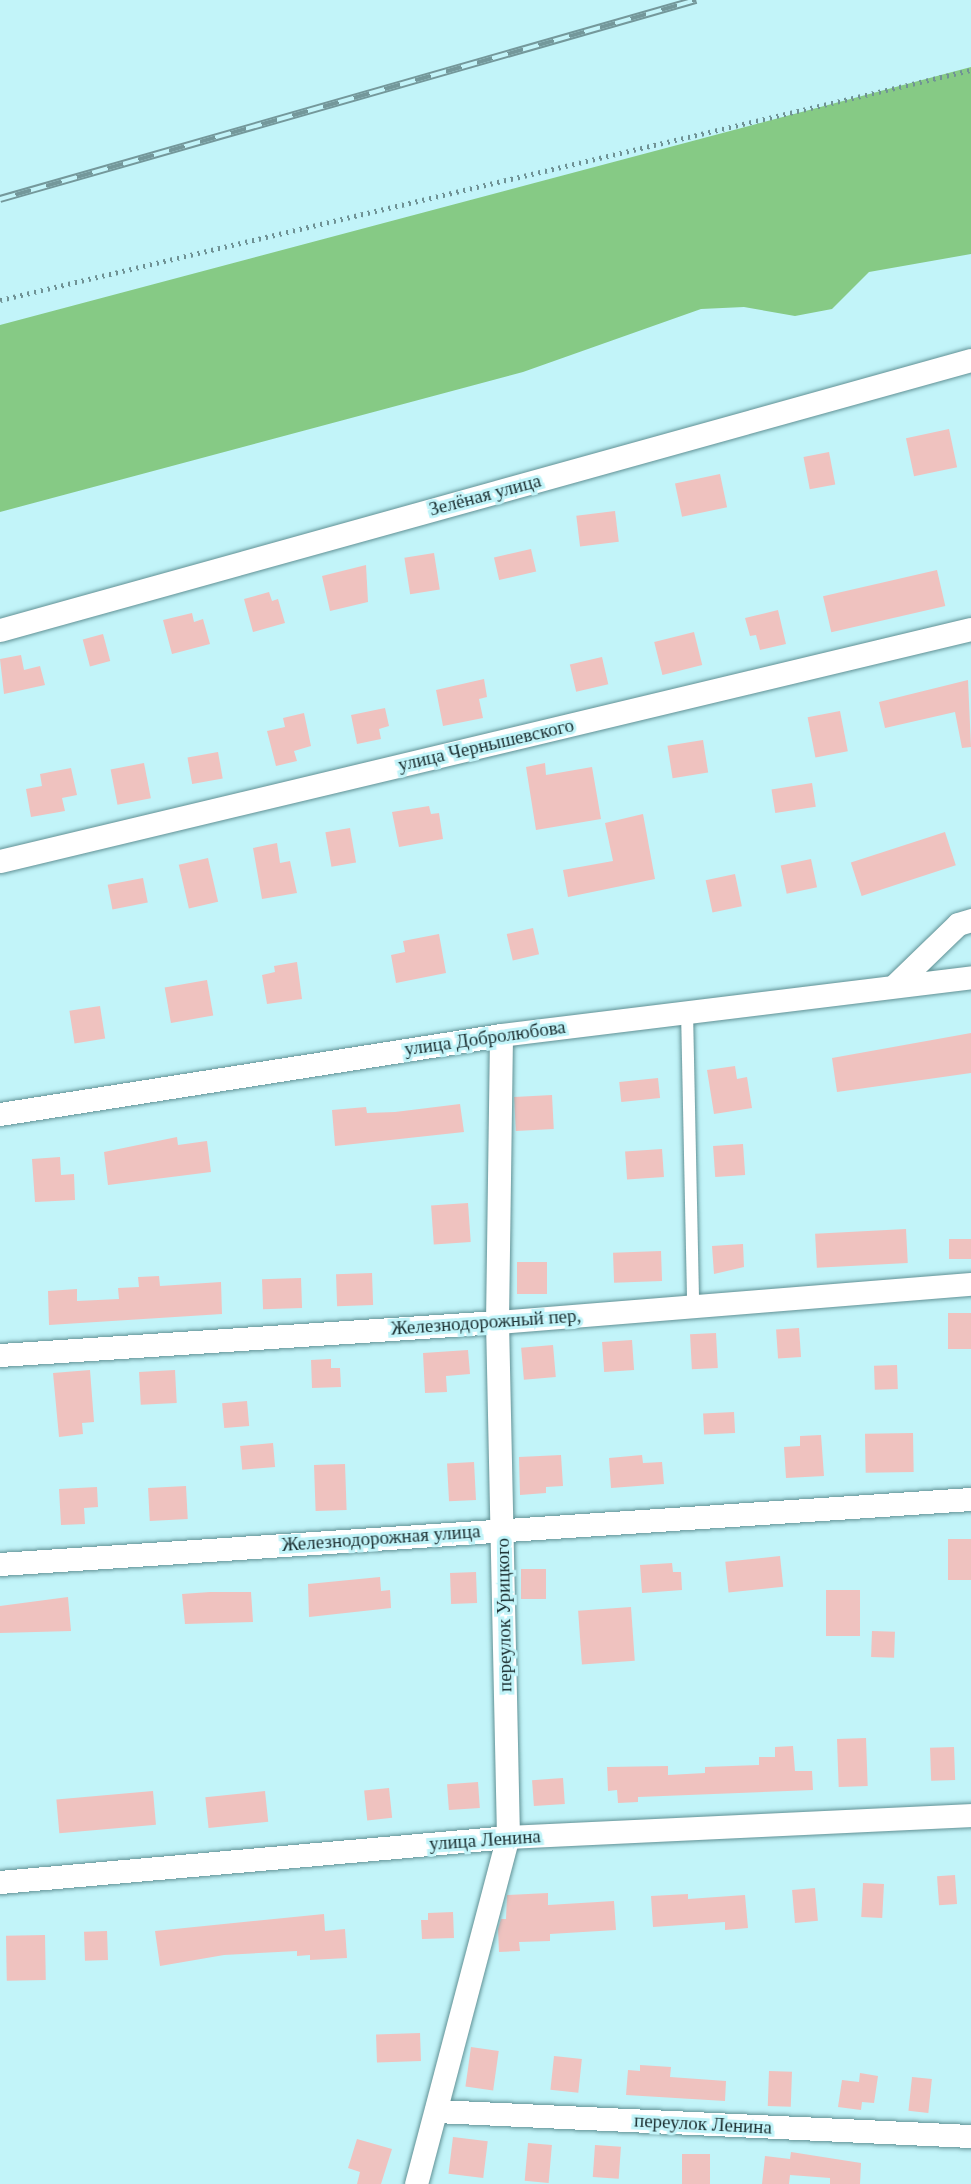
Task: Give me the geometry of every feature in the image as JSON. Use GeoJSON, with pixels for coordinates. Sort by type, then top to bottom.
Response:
{"type":"FeatureCollection","features":[{"type":"Feature","properties":{"kind":"street","name":"Зелёная улица"},"geometry":{"type":"LineString","coordinates":[[0,629],[971,360]]}},
{"type":"Feature","properties":{"kind":"street","name":"улица Чернышевского"},"geometry":{"type":"LineString","coordinates":[[0,861],[971,629]]}},
{"type":"Feature","properties":{"kind":"street"},"geometry":{"type":"LineString","coordinates":[[896,984],[958,924],[971,920]]}},
{"type":"Feature","properties":{"kind":"street","name":"улица Добролюбова"},"geometry":{"type":"LineString","coordinates":[[0,1114],[501,1035],[896,984],[971,977]]}},
{"type":"Feature","properties":{"kind":"street","name":"переулок Урицкого"},"geometry":{"type":"LineString","coordinates":[[416,2184],[508,1837],[497,1322],[501,1035]]}},
{"type":"Feature","properties":{"kind":"street","name":"Железнодорожный пер,"},"geometry":{"type":"LineString","coordinates":[[0,1355],[497,1322],[971,1284]]}},
{"type":"Feature","properties":{"kind":"street","name":"Железнодорожная улица"},"geometry":{"type":"LineString","coordinates":[[0,1564],[971,1499]]}},
{"type":"Feature","properties":{"kind":"street","name":"улица Ленина"},"geometry":{"type":"LineString","coordinates":[[0,1882],[508,1837],[971,1815]]}},
{"type":"Feature","properties":{"kind":"street","name":"переулок Ленина"},"geometry":{"type":"LineString","coordinates":[[436,2111],[971,2136]]}},
{"type":"Feature","properties":{"kind":"lane"},"geometry":{"type":"LineString","coordinates":[[687,1011],[692,1307]]}},
{"type":"Feature","properties":{"kind":"path"},"geometry":{"type":"LineString","coordinates":[[0,300],[971,70]]}},
{"type":"Feature","properties":{"kind":"green space"},"geometry":{"type":"Polygon","coordinates":[[[971,67],[971,254],[869,272],[832,309],[795,316],[744,307],[701,309],[523,372],[0,512],[0,325],[971,67]]]}},
{"type":"Feature","properties":{"kind":"building"},"geometry":{"type":"Polygon","coordinates":[[[949,429],[957,467],[914,476],[906,438],[949,429]]]}},
{"type":"Feature","properties":{"kind":"building"},"geometry":{"type":"Polygon","coordinates":[[[829,452],[835,484],[810,489],[803,457],[829,452]]]}},
{"type":"Feature","properties":{"kind":"building"},"geometry":{"type":"Polygon","coordinates":[[[720,474],[727,507],[682,517],[675,484],[720,474]]]}},
{"type":"Feature","properties":{"kind":"building"},"geometry":{"type":"Polygon","coordinates":[[[615,511],[619,542],[580,547],[576,516],[615,511]]]}},
{"type":"Feature","properties":{"kind":"building"},"geometry":{"type":"Polygon","coordinates":[[[531,549],[536,571],[499,580],[494,558],[531,549]]]}},
{"type":"Feature","properties":{"kind":"building"},"geometry":{"type":"Polygon","coordinates":[[[434,553],[440,590],[410,594],[404,558],[434,553]]]}},
{"type":"Feature","properties":{"kind":"building"},"geometry":{"type":"Polygon","coordinates":[[[366,565],[368,602],[330,611],[322,576],[366,565]]]}},
{"type":"Feature","properties":{"kind":"building"},"geometry":{"type":"Polygon","coordinates":[[[937,570],[945,606],[831,632],[823,596],[937,570]]]}},
{"type":"Feature","properties":{"kind":"building"},"geometry":{"type":"Polygon","coordinates":[[[269,592],[272,601],[278,599],[285,623],[253,632],[244,599],[269,592]]]}},
{"type":"Feature","properties":{"kind":"building"},"geometry":{"type":"Polygon","coordinates":[[[778,610],[786,644],[760,650],[756,635],[750,636],[745,618],[778,610]]]}},
{"type":"Feature","properties":{"kind":"building"},"geometry":{"type":"Polygon","coordinates":[[[192,613],[194,622],[203,619],[210,644],[172,654],[163,620],[192,613]]]}},
{"type":"Feature","properties":{"kind":"building"},"geometry":{"type":"Polygon","coordinates":[[[694,632],[702,665],[662,675],[654,642],[694,632]]]}},
{"type":"Feature","properties":{"kind":"building"},"geometry":{"type":"Polygon","coordinates":[[[103,634],[110,661],[90,666],[83,639],[103,634]]]}},
{"type":"Feature","properties":{"kind":"building"},"geometry":{"type":"Polygon","coordinates":[[[21,655],[24,670],[40,666],[45,685],[4,694],[0,659],[21,655]]]}},
{"type":"Feature","properties":{"kind":"building"},"geometry":{"type":"Polygon","coordinates":[[[602,657],[608,684],[576,692],[570,664],[602,657]]]}},
{"type":"Feature","properties":{"kind":"building"},"geometry":{"type":"Polygon","coordinates":[[[484,679],[487,697],[479,699],[483,718],[443,726],[436,690],[484,679]]]}},
{"type":"Feature","properties":{"kind":"building"},"geometry":{"type":"Polygon","coordinates":[[[968,680],[971,747],[962,748],[955,712],[885,728],[879,702],[968,680]]]}},
{"type":"Feature","properties":{"kind":"building"},"geometry":{"type":"Polygon","coordinates":[[[385,708],[389,726],[379,729],[381,739],[357,744],[351,715],[385,708]]]}},
{"type":"Feature","properties":{"kind":"building"},"geometry":{"type":"Polygon","coordinates":[[[840,711],[848,751],[815,758],[808,717],[840,711]]]}},
{"type":"Feature","properties":{"kind":"building"},"geometry":{"type":"Polygon","coordinates":[[[304,713],[311,746],[294,751],[297,761],[276,766],[267,731],[285,727],[283,718],[304,713]]]}},
{"type":"Feature","properties":{"kind":"building"},"geometry":{"type":"Polygon","coordinates":[[[703,740],[708,773],[673,778],[667,746],[703,740]]]}},
{"type":"Feature","properties":{"kind":"building"},"geometry":{"type":"Polygon","coordinates":[[[218,752],[223,779],[192,784],[187,757],[218,752]]]}},
{"type":"Feature","properties":{"kind":"building"},"geometry":{"type":"Polygon","coordinates":[[[144,763],[151,798],[117,805],[111,769],[144,763]]]}},
{"type":"Feature","properties":{"kind":"building"},"geometry":{"type":"Polygon","coordinates":[[[545,763],[546,775],[592,767],[601,819],[536,830],[526,767],[545,763]]]}},
{"type":"Feature","properties":{"kind":"building"},"geometry":{"type":"Polygon","coordinates":[[[71,768],[77,795],[62,798],[65,811],[31,817],[26,789],[42,786],[40,774],[71,768]]]}},
{"type":"Feature","properties":{"kind":"building"},"geometry":{"type":"Polygon","coordinates":[[[812,783],[816,807],[775,813],[772,789],[812,783]]]}},
{"type":"Feature","properties":{"kind":"building"},"geometry":{"type":"Polygon","coordinates":[[[429,806],[431,814],[439,813],[443,839],[399,847],[392,812],[429,806]]]}},
{"type":"Feature","properties":{"kind":"building"},"geometry":{"type":"Polygon","coordinates":[[[643,814],[655,879],[568,897],[563,870],[613,861],[605,823],[643,814]]]}},
{"type":"Feature","properties":{"kind":"building"},"geometry":{"type":"Polygon","coordinates":[[[350,828],[356,862],[331,867],[325,832],[350,828]]]}},
{"type":"Feature","properties":{"kind":"building"},"geometry":{"type":"Polygon","coordinates":[[[945,832],[956,865],[862,896],[851,863],[945,832]]]}},
{"type":"Feature","properties":{"kind":"building"},"geometry":{"type":"Polygon","coordinates":[[[277,843],[280,863],[290,861],[297,893],[262,899],[253,848],[277,843]]]}},
{"type":"Feature","properties":{"kind":"building"},"geometry":{"type":"Polygon","coordinates":[[[208,858],[218,902],[189,909],[179,865],[208,858]]]}},
{"type":"Feature","properties":{"kind":"building"},"geometry":{"type":"Polygon","coordinates":[[[811,859],[817,887],[787,894],[781,865],[811,859]]]}},
{"type":"Feature","properties":{"kind":"building"},"geometry":{"type":"Polygon","coordinates":[[[735,874],[742,906],[713,913],[706,880],[735,874]]]}},
{"type":"Feature","properties":{"kind":"building"},"geometry":{"type":"Polygon","coordinates":[[[143,878],[148,903],[112,909],[108,885],[143,878]]]}},
{"type":"Feature","properties":{"kind":"building"},"geometry":{"type":"Polygon","coordinates":[[[533,928],[539,954],[513,960],[507,934],[533,928]]]}},
{"type":"Feature","properties":{"kind":"building"},"geometry":{"type":"Polygon","coordinates":[[[439,934],[446,973],[396,983],[391,955],[405,952],[403,941],[439,934]]]}},
{"type":"Feature","properties":{"kind":"building"},"geometry":{"type":"Polygon","coordinates":[[[297,962],[302,999],[267,1004],[262,975],[275,972],[274,966],[297,962]]]}},
{"type":"Feature","properties":{"kind":"building"},"geometry":{"type":"Polygon","coordinates":[[[207,980],[213,1015],[171,1023],[165,987],[207,980]]]}},
{"type":"Feature","properties":{"kind":"building"},"geometry":{"type":"Polygon","coordinates":[[[100,1006],[105,1039],[75,1043],[69,1011],[100,1006]]]}},
{"type":"Feature","properties":{"kind":"building"},"geometry":{"type":"Polygon","coordinates":[[[971,1033],[971,1073],[837,1092],[832,1058],[971,1033]]]}},
{"type":"Feature","properties":{"kind":"building"},"geometry":{"type":"Polygon","coordinates":[[[735,1066],[737,1079],[747,1077],[752,1108],[714,1114],[707,1070],[735,1066]]]}},
{"type":"Feature","properties":{"kind":"building"},"geometry":{"type":"Polygon","coordinates":[[[658,1078],[660,1098],[621,1102],[619,1082],[658,1078]]]}},
{"type":"Feature","properties":{"kind":"building"},"geometry":{"type":"Polygon","coordinates":[[[552,1095],[554,1129],[516,1131],[514,1097],[552,1095]]]}},
{"type":"Feature","properties":{"kind":"building"},"geometry":{"type":"Polygon","coordinates":[[[460,1104],[464,1132],[335,1146],[332,1110],[366,1107],[367,1113],[395,1112],[460,1104]]]}},
{"type":"Feature","properties":{"kind":"building"},"geometry":{"type":"Polygon","coordinates":[[[177,1137],[178,1145],[207,1141],[211,1172],[108,1185],[104,1152],[177,1137]]]}},
{"type":"Feature","properties":{"kind":"building"},"geometry":{"type":"Polygon","coordinates":[[[743,1144],[745,1175],[715,1177],[713,1146],[743,1144]]]}},
{"type":"Feature","properties":{"kind":"building"},"geometry":{"type":"Polygon","coordinates":[[[662,1149],[664,1177],[627,1180],[625,1152],[662,1149]]]}},
{"type":"Feature","properties":{"kind":"building"},"geometry":{"type":"Polygon","coordinates":[[[60,1157],[61,1175],[74,1174],[75,1200],[35,1202],[32,1159],[60,1157]]]}},
{"type":"Feature","properties":{"kind":"building"},"geometry":{"type":"Polygon","coordinates":[[[468,1203],[471,1242],[434,1244],[431,1206],[468,1203]]]}},
{"type":"Feature","properties":{"kind":"building"},"geometry":{"type":"Polygon","coordinates":[[[906,1229],[908,1263],[817,1268],[815,1234],[906,1229]]]}},
{"type":"Feature","properties":{"kind":"building"},"geometry":{"type":"Polygon","coordinates":[[[949,1239],[971,1239],[971,1259],[949,1259],[949,1239]]]}},
{"type":"Feature","properties":{"kind":"building"},"geometry":{"type":"Polygon","coordinates":[[[743,1244],[744,1267],[714,1274],[712,1246],[743,1244]]]}},
{"type":"Feature","properties":{"kind":"building"},"geometry":{"type":"Polygon","coordinates":[[[661,1251],[662,1281],[614,1283],[613,1253],[661,1251]]]}},
{"type":"Feature","properties":{"kind":"building"},"geometry":{"type":"Polygon","coordinates":[[[517,1262],[547,1262],[547,1294],[517,1294],[517,1262]]]}},
{"type":"Feature","properties":{"kind":"building"},"geometry":{"type":"Polygon","coordinates":[[[372,1273],[373,1305],[337,1306],[336,1274],[372,1273]]]}},
{"type":"Feature","properties":{"kind":"building"},"geometry":{"type":"Polygon","coordinates":[[[159,1276],[160,1286],[221,1282],[222,1314],[49,1325],[48,1291],[77,1289],[77,1301],[119,1299],[118,1288],[139,1287],[138,1277],[159,1276]]]}},
{"type":"Feature","properties":{"kind":"building"},"geometry":{"type":"Polygon","coordinates":[[[301,1278],[302,1308],[263,1309],[262,1279],[301,1278]]]}},
{"type":"Feature","properties":{"kind":"building"},"geometry":{"type":"Polygon","coordinates":[[[948,1313],[971,1313],[971,1349],[948,1349],[948,1313]]]}},
{"type":"Feature","properties":{"kind":"building"},"geometry":{"type":"Polygon","coordinates":[[[799,1328],[801,1357],[778,1359],[776,1330],[799,1328]]]}},
{"type":"Feature","properties":{"kind":"building"},"geometry":{"type":"Polygon","coordinates":[[[716,1333],[718,1368],[692,1369],[690,1334],[716,1333]]]}},
{"type":"Feature","properties":{"kind":"building"},"geometry":{"type":"Polygon","coordinates":[[[632,1340],[634,1370],[604,1372],[602,1342],[632,1340]]]}},
{"type":"Feature","properties":{"kind":"building"},"geometry":{"type":"Polygon","coordinates":[[[553,1345],[556,1377],[524,1380],[521,1348],[553,1345]]]}},
{"type":"Feature","properties":{"kind":"building"},"geometry":{"type":"Polygon","coordinates":[[[468,1350],[470,1374],[446,1376],[447,1392],[425,1393],[423,1353],[468,1350]]]}},
{"type":"Feature","properties":{"kind":"building"},"geometry":{"type":"Polygon","coordinates":[[[331,1359],[331,1368],[340,1368],[341,1387],[312,1388],[311,1360],[331,1359]]]}},
{"type":"Feature","properties":{"kind":"building"},"geometry":{"type":"Polygon","coordinates":[[[897,1365],[898,1389],[875,1390],[874,1366],[897,1365]]]}},
{"type":"Feature","properties":{"kind":"building"},"geometry":{"type":"Polygon","coordinates":[[[90,1370],[94,1422],[82,1423],[83,1434],[59,1437],[53,1373],[90,1370]]]}},
{"type":"Feature","properties":{"kind":"building"},"geometry":{"type":"Polygon","coordinates":[[[175,1370],[177,1403],[141,1405],[139,1372],[175,1370]]]}},
{"type":"Feature","properties":{"kind":"building"},"geometry":{"type":"Polygon","coordinates":[[[247,1401],[249,1426],[224,1428],[222,1403],[247,1401]]]}},
{"type":"Feature","properties":{"kind":"building"},"geometry":{"type":"Polygon","coordinates":[[[734,1412],[735,1433],[704,1435],[703,1414],[734,1412]]]}},
{"type":"Feature","properties":{"kind":"building"},"geometry":{"type":"Polygon","coordinates":[[[913,1433],[914,1472],[866,1473],[865,1434],[913,1433]]]}},
{"type":"Feature","properties":{"kind":"building"},"geometry":{"type":"Polygon","coordinates":[[[821,1435],[824,1476],[786,1478],[784,1447],[800,1446],[800,1436],[821,1435]]]}},
{"type":"Feature","properties":{"kind":"building"},"geometry":{"type":"Polygon","coordinates":[[[273,1443],[275,1467],[242,1470],[240,1446],[273,1443]]]}},
{"type":"Feature","properties":{"kind":"building"},"geometry":{"type":"Polygon","coordinates":[[[561,1455],[563,1486],[546,1487],[546,1493],[520,1495],[519,1457],[561,1455]]]}},
{"type":"Feature","properties":{"kind":"building"},"geometry":{"type":"Polygon","coordinates":[[[642,1455],[643,1463],[662,1462],[664,1484],[611,1488],[609,1458],[642,1455]]]}},
{"type":"Feature","properties":{"kind":"building"},"geometry":{"type":"Polygon","coordinates":[[[474,1462],[476,1500],[449,1501],[447,1463],[474,1462]]]}},
{"type":"Feature","properties":{"kind":"building"},"geometry":{"type":"Polygon","coordinates":[[[345,1464],[347,1510],[316,1511],[314,1465],[345,1464]]]}},
{"type":"Feature","properties":{"kind":"building"},"geometry":{"type":"Polygon","coordinates":[[[186,1486],[188,1519],[150,1521],[148,1488],[186,1486]]]}},
{"type":"Feature","properties":{"kind":"building"},"geometry":{"type":"Polygon","coordinates":[[[97,1487],[98,1507],[84,1508],[85,1524],[61,1525],[59,1489],[97,1487]]]}},
{"type":"Feature","properties":{"kind":"building"},"geometry":{"type":"Polygon","coordinates":[[[948,1539],[971,1539],[971,1580],[948,1580],[948,1539]]]}},
{"type":"Feature","properties":{"kind":"building"},"geometry":{"type":"Polygon","coordinates":[[[780,1556],[783,1587],[729,1593],[725,1562],[780,1556]]]}},
{"type":"Feature","properties":{"kind":"building"},"geometry":{"type":"Polygon","coordinates":[[[672,1563],[673,1572],[681,1572],[682,1590],[642,1593],[640,1565],[672,1563]]]}},
{"type":"Feature","properties":{"kind":"building"},"geometry":{"type":"Polygon","coordinates":[[[521,1569],[546,1569],[546,1599],[521,1599],[521,1569]]]}},
{"type":"Feature","properties":{"kind":"building"},"geometry":{"type":"Polygon","coordinates":[[[476,1572],[477,1603],[451,1604],[450,1573],[476,1572]]]}},
{"type":"Feature","properties":{"kind":"building"},"geometry":{"type":"Polygon","coordinates":[[[380,1577],[381,1591],[390,1590],[391,1608],[309,1617],[308,1584],[380,1577]]]}},
{"type":"Feature","properties":{"kind":"building"},"geometry":{"type":"Polygon","coordinates":[[[826,1590],[860,1590],[860,1636],[826,1636],[826,1590]]]}},
{"type":"Feature","properties":{"kind":"building"},"geometry":{"type":"Polygon","coordinates":[[[251,1592],[253,1622],[185,1624],[182,1594],[251,1592]]]}},
{"type":"Feature","properties":{"kind":"building"},"geometry":{"type":"Polygon","coordinates":[[[68,1597],[71,1631],[0,1633],[0,1606],[68,1597]]]}},
{"type":"Feature","properties":{"kind":"building"},"geometry":{"type":"Polygon","coordinates":[[[631,1607],[635,1661],[582,1665],[578,1611],[631,1607]]]}},
{"type":"Feature","properties":{"kind":"building"},"geometry":{"type":"Polygon","coordinates":[[[872,1631],[895,1632],[894,1658],[871,1657],[872,1631]]]}},
{"type":"Feature","properties":{"kind":"building"},"geometry":{"type":"Polygon","coordinates":[[[866,1738],[868,1786],[839,1787],[837,1739],[866,1738]]]}},
{"type":"Feature","properties":{"kind":"building"},"geometry":{"type":"Polygon","coordinates":[[[793,1746],[795,1771],[812,1771],[813,1790],[638,1797],[638,1802],[618,1803],[617,1790],[608,1791],[607,1767],[668,1766],[668,1775],[705,1773],[705,1767],[759,1765],[759,1757],[775,1757],[775,1747],[793,1746]]]}},
{"type":"Feature","properties":{"kind":"building"},"geometry":{"type":"Polygon","coordinates":[[[954,1747],[955,1780],[931,1781],[930,1748],[954,1747]]]}},
{"type":"Feature","properties":{"kind":"building"},"geometry":{"type":"Polygon","coordinates":[[[563,1778],[565,1804],[534,1806],[532,1780],[563,1778]]]}},
{"type":"Feature","properties":{"kind":"building"},"geometry":{"type":"Polygon","coordinates":[[[478,1782],[480,1808],[449,1810],[447,1784],[478,1782]]]}},
{"type":"Feature","properties":{"kind":"building"},"geometry":{"type":"Polygon","coordinates":[[[389,1788],[392,1818],[367,1820],[364,1791],[389,1788]]]}},
{"type":"Feature","properties":{"kind":"building"},"geometry":{"type":"Polygon","coordinates":[[[153,1791],[156,1825],[59,1833],[56,1799],[153,1791]]]}},
{"type":"Feature","properties":{"kind":"building"},"geometry":{"type":"Polygon","coordinates":[[[265,1791],[268,1822],[209,1828],[205,1797],[265,1791]]]}},
{"type":"Feature","properties":{"kind":"building"},"geometry":{"type":"Polygon","coordinates":[[[955,1875],[957,1904],[939,1905],[937,1876],[955,1875]]]}},
{"type":"Feature","properties":{"kind":"building"},"geometry":{"type":"Polygon","coordinates":[[[863,1883],[884,1884],[882,1918],[861,1917],[863,1883]]]}},
{"type":"Feature","properties":{"kind":"building"},"geometry":{"type":"Polygon","coordinates":[[[815,1888],[818,1921],[795,1923],[792,1890],[815,1888]]]}},
{"type":"Feature","properties":{"kind":"building"},"geometry":{"type":"Polygon","coordinates":[[[548,1893],[548,1905],[614,1901],[616,1930],[550,1934],[550,1941],[519,1942],[520,1951],[499,1952],[498,1929],[501,1919],[506,1919],[507,1895],[548,1893]]]}},
{"type":"Feature","properties":{"kind":"building"},"geometry":{"type":"Polygon","coordinates":[[[688,1894],[688,1899],[745,1895],[748,1928],[725,1930],[725,1922],[653,1927],[651,1896],[688,1894]]]}},
{"type":"Feature","properties":{"kind":"building"},"geometry":{"type":"Polygon","coordinates":[[[453,1912],[454,1938],[422,1939],[421,1920],[428,1920],[428,1913],[453,1912]]]}},
{"type":"Feature","properties":{"kind":"building"},"geometry":{"type":"Polygon","coordinates":[[[324,1914],[325,1931],[345,1929],[347,1958],[310,1960],[310,1955],[297,1956],[297,1951],[224,1955],[160,1966],[155,1931],[324,1914]]]}},
{"type":"Feature","properties":{"kind":"building"},"geometry":{"type":"Polygon","coordinates":[[[107,1931],[108,1960],[85,1961],[84,1932],[107,1931]]]}},
{"type":"Feature","properties":{"kind":"building"},"geometry":{"type":"Polygon","coordinates":[[[45,1935],[46,1980],[7,1981],[6,1936],[45,1935]]]}},
{"type":"Feature","properties":{"kind":"building"},"geometry":{"type":"Polygon","coordinates":[[[420,2033],[421,2061],[377,2063],[376,2035],[420,2033]]]}},
{"type":"Feature","properties":{"kind":"building"},"geometry":{"type":"Polygon","coordinates":[[[471,2047],[499,2051],[493,2091],[465,2087],[471,2047]]]}},
{"type":"Feature","properties":{"kind":"building"},"geometry":{"type":"Polygon","coordinates":[[[554,2056],[582,2059],[578,2093],[550,2090],[554,2056]]]}},
{"type":"Feature","properties":{"kind":"building"},"geometry":{"type":"Polygon","coordinates":[[[640,2065],[671,2067],[670,2077],[726,2081],[725,2101],[626,2095],[628,2070],[640,2071],[640,2065]]]}},
{"type":"Feature","properties":{"kind":"building"},"geometry":{"type":"Polygon","coordinates":[[[769,2071],[792,2072],[791,2107],[768,2106],[769,2071]]]}},
{"type":"Feature","properties":{"kind":"building"},"geometry":{"type":"Polygon","coordinates":[[[860,2073],[878,2076],[874,2103],[862,2102],[861,2110],[838,2107],[842,2080],[859,2082],[860,2073]]]}},
{"type":"Feature","properties":{"kind":"building"},"geometry":{"type":"Polygon","coordinates":[[[912,2077],[932,2079],[928,2113],[908,2111],[912,2077]]]}},
{"type":"Feature","properties":{"kind":"building"},"geometry":{"type":"Polygon","coordinates":[[[453,2137],[488,2141],[483,2178],[448,2174],[453,2137]]]}},
{"type":"Feature","properties":{"kind":"building"},"geometry":{"type":"Polygon","coordinates":[[[357,2139],[392,2149],[381,2184],[357,2184],[360,2172],[348,2168],[357,2139]]]}},
{"type":"Feature","properties":{"kind":"building"},"geometry":{"type":"Polygon","coordinates":[[[528,2143],[552,2145],[549,2183],[525,2181],[528,2143]]]}},
{"type":"Feature","properties":{"kind":"building"},"geometry":{"type":"Polygon","coordinates":[[[595,2145],[621,2147],[619,2179],[593,2177],[595,2145]]]}},
{"type":"Feature","properties":{"kind":"building"},"geometry":{"type":"Polygon","coordinates":[[[791,2152],[861,2163],[860,2184],[830,2184],[830,2178],[790,2175],[789,2184],[762,2184],[765,2156],[790,2159],[791,2152]]]}},
{"type":"Feature","properties":{"kind":"building"},"geometry":{"type":"Polygon","coordinates":[[[682,2154],[710,2154],[710,2184],[682,2184],[682,2154]]]}},
{"type":"Feature","properties":{"kind":"railway"},"geometry":{"type":"LineString","coordinates":[[0,199],[696,0]]}}]}
